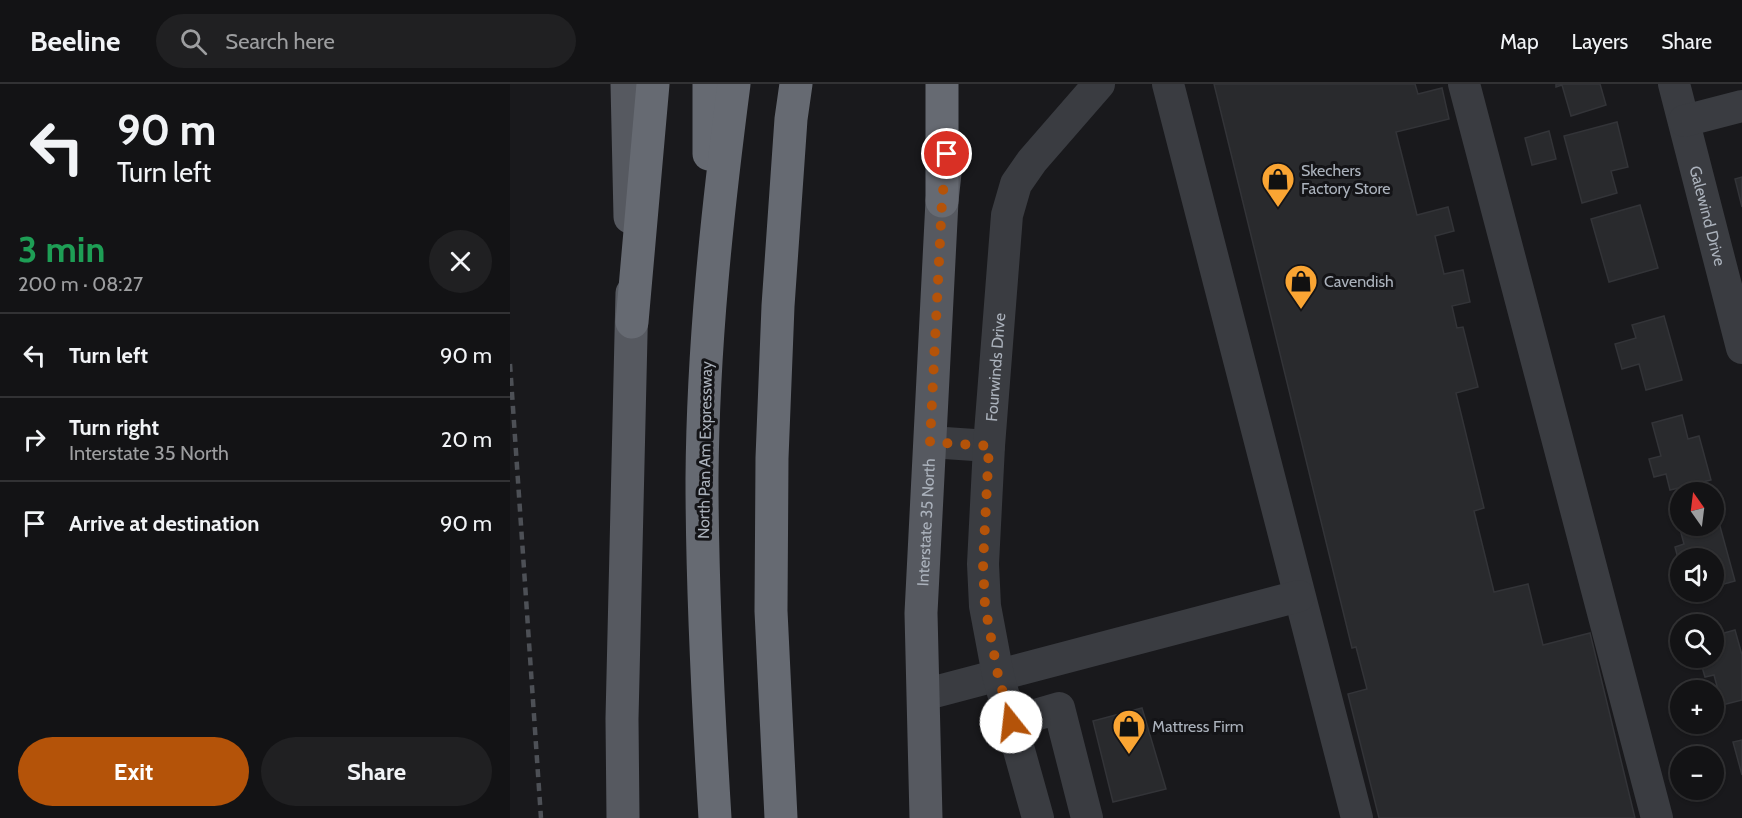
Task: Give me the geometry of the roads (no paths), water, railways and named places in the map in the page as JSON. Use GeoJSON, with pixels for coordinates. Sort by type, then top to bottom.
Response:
{"type":"FeatureCollection","features":[{"type":"Feature","properties":{"kind":"highway"},"geometry":{"type":"LineString","coordinates":[[632,322],[653,84]]}},
{"type":"Feature","properties":{"kind":"highway"},"geometry":{"type":"LineString","coordinates":[[710,84],[708,106],[711,276]]}},
{"type":"Feature","properties":{"kind":"highway","name":"North Pan Am Expressway"},"geometry":{"type":"LineString","coordinates":[[715,818],[706,675],[702,476],[711,276],[734,84]]}},
{"type":"Feature","properties":{"kind":"highway"},"geometry":{"type":"LineString","coordinates":[[781,818],[771,611],[772,458],[779,294],[791,119],[796,84]]}},
{"type":"Feature","properties":{"kind":"highway"},"geometry":{"type":"LineString","coordinates":[[942,84],[942,201]]}},
{"type":"Feature","properties":{"kind":"main road"},"geometry":{"type":"LineString","coordinates":[[624,818],[622,719],[632,322],[627,84]]}},
{"type":"Feature","properties":{"kind":"main road","name":"Interstate 35 North"},"geometry":{"type":"LineString","coordinates":[[926,818],[921,613],[942,201],[956,84]]}},
{"type":"Feature","properties":{"kind":"street","name":"Fourwinds Drive"},"geometry":{"type":"LineString","coordinates":[[1038,818],[998,675],[985,606],[983,564],[989,446],[1007,215],[1016,184],[1032,160],[1099,84]]}},
{"type":"Feature","properties":{"kind":"street"},"geometry":{"type":"LineString","coordinates":[[1168,84],[1357,818]]}},
{"type":"Feature","properties":{"kind":"street"},"geometry":{"type":"LineString","coordinates":[[1464,84],[1657,818]]}},
{"type":"Feature","properties":{"kind":"street","name":"Galewind Drive"},"geometry":{"type":"LineString","coordinates":[[1674,84],[1733,275],[1742,348]]}},
{"type":"Feature","properties":{"kind":"street"},"geometry":{"type":"LineString","coordinates":[[1684,121],[1742,106]]}},
{"type":"Feature","properties":{"kind":"street"},"geometry":{"type":"LineString","coordinates":[[930,442],[989,446]]}},
{"type":"Feature","properties":{"kind":"street"},"geometry":{"type":"LineString","coordinates":[[923,695],[1299,596]]}},
{"type":"Feature","properties":{"kind":"street"},"geometry":{"type":"LineString","coordinates":[[1011,722],[1059,708],[1087,818]]}},
{"type":"Feature","properties":{"kind":"railway"},"geometry":{"type":"LineString","coordinates":[[510,364],[541,818]]}},
{"type":"Feature","properties":{"kind":"place","name":"Skechers Factory Store"},"geometry":{"type":"Point","coordinates":[1278,208]}},
{"type":"Feature","properties":{"kind":"place","name":"Cavendish"},"geometry":{"type":"Point","coordinates":[1301,310]}},
{"type":"Feature","properties":{"kind":"place","name":"Mattress Firm"},"geometry":{"type":"Point","coordinates":[1129,755]}}]}
